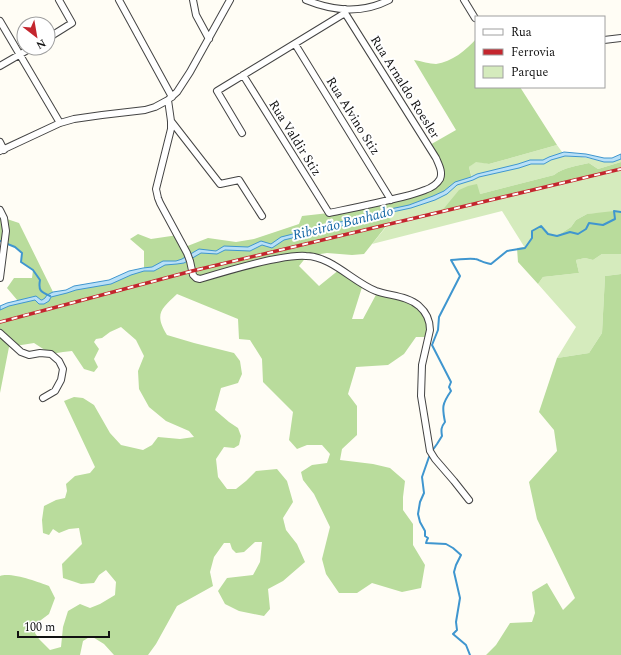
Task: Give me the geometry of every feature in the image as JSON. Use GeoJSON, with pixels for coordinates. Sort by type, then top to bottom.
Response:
{"type":"FeatureCollection","features":[{"type":"Feature","properties":{"kind":"street"},"geometry":{"type":"LineString","coordinates":[[56,33],[72,23],[59,0]]}},
{"type":"Feature","properties":{"kind":"street"},"geometry":{"type":"LineString","coordinates":[[119,0],[170,99],[170,137],[156,194],[187,252],[193,275],[200,279],[253,264],[281,258],[313,256],[330,263],[371,288],[410,300],[419,306],[428,317],[430,325],[422,365],[421,396],[430,451],[469,500]]}},
{"type":"Feature","properties":{"kind":"street"},"geometry":{"type":"LineString","coordinates":[[193,0],[196,16],[209,39]]}},
{"type":"Feature","properties":{"kind":"street"},"geometry":{"type":"LineString","coordinates":[[0,142],[2,150],[60,123],[89,117],[145,110],[155,107],[170,99],[177,92],[187,77],[230,0]]}},
{"type":"Feature","properties":{"kind":"street"},"geometry":{"type":"LineString","coordinates":[[306,0],[322,6],[345,11],[364,9],[377,3],[389,0]]}},
{"type":"Feature","properties":{"kind":"street"},"geometry":{"type":"LineString","coordinates":[[464,0],[475,18]]}},
{"type":"Feature","properties":{"kind":"street"},"geometry":{"type":"LineString","coordinates":[[242,133],[217,91],[295,44],[345,11]]}},
{"type":"Feature","properties":{"kind":"street","name":"Rua Arnaldo Roesler"},"geometry":{"type":"LineString","coordinates":[[345,11],[436,158],[440,168],[441,175],[436,184],[426,190],[392,200]]}},
{"type":"Feature","properties":{"kind":"street"},"geometry":{"type":"LineString","coordinates":[[0,20],[16,48]]}},
{"type":"Feature","properties":{"kind":"street"},"geometry":{"type":"LineString","coordinates":[[605,40],[621,38]]}},
{"type":"Feature","properties":{"kind":"street","name":"Rua Alvino Stiz"},"geometry":{"type":"LineString","coordinates":[[295,44],[392,200]]}},
{"type":"Feature","properties":{"kind":"street"},"geometry":{"type":"LineString","coordinates":[[0,66],[18,56]]}},
{"type":"Feature","properties":{"kind":"street"},"geometry":{"type":"LineString","coordinates":[[21,56],[60,123]]}},
{"type":"Feature","properties":{"kind":"street","name":"Rua Valdir Stiz"},"geometry":{"type":"LineString","coordinates":[[243,75],[329,213],[392,200]]}},
{"type":"Feature","properties":{"kind":"street"},"geometry":{"type":"LineString","coordinates":[[171,121],[220,184],[239,180],[262,216]]}},
{"type":"Feature","properties":{"kind":"street"},"geometry":{"type":"LineString","coordinates":[[0,210],[4,218],[6,231],[0,278]]}},
{"type":"Feature","properties":{"kind":"street"},"geometry":{"type":"LineString","coordinates":[[0,333],[21,352],[29,355],[40,353],[51,354],[59,361],[63,369],[61,380],[55,391],[43,398]]}},
{"type":"Feature","properties":{"kind":"green space"},"geometry":{"type":"Polygon","coordinates":[[[475,40],[475,88],[521,88],[557,145],[489,164],[476,162],[469,167],[472,179],[456,184],[435,198],[383,213],[391,220],[364,254],[352,255],[327,253],[307,256],[299,266],[319,286],[340,269],[363,284],[352,319],[363,319],[378,291],[410,300],[425,312],[428,337],[416,337],[404,354],[388,365],[356,367],[348,394],[357,406],[357,435],[342,449],[340,460],[373,464],[390,468],[405,481],[403,510],[413,524],[413,545],[425,565],[421,588],[402,592],[372,583],[357,593],[339,593],[326,574],[322,559],[330,527],[314,494],[303,480],[301,472],[312,465],[327,463],[330,454],[322,445],[307,445],[297,449],[289,440],[293,412],[263,382],[262,359],[250,340],[239,339],[238,319],[177,294],[161,312],[161,322],[167,335],[234,353],[240,361],[242,374],[238,383],[221,388],[215,410],[238,428],[241,436],[239,445],[234,448],[224,447],[216,459],[218,477],[227,489],[236,489],[256,471],[277,469],[287,481],[293,502],[283,518],[286,530],[297,544],[305,562],[283,581],[268,589],[270,609],[264,616],[239,611],[225,604],[218,591],[227,578],[253,575],[260,562],[262,542],[255,542],[244,552],[236,553],[232,549],[230,543],[224,543],[214,557],[210,572],[213,586],[177,606],[156,644],[148,655],[114,655],[104,644],[91,636],[83,641],[80,655],[0,655],[0,576],[17,576],[49,586],[55,598],[49,614],[37,623],[35,633],[50,650],[61,647],[63,627],[68,611],[80,604],[90,608],[115,595],[116,582],[106,570],[99,575],[94,583],[81,584],[63,578],[62,564],[82,544],[79,528],[69,529],[59,533],[53,529],[49,535],[43,533],[42,520],[44,506],[56,500],[65,498],[67,491],[66,484],[75,476],[90,473],[95,467],[64,401],[74,397],[83,398],[94,405],[110,433],[121,445],[143,450],[152,445],[158,437],[180,439],[194,437],[189,431],[166,421],[149,407],[139,389],[138,371],[144,356],[136,340],[121,327],[102,338],[96,339],[94,342],[99,349],[94,359],[98,367],[94,372],[84,369],[72,351],[51,354],[34,343],[9,347],[0,393],[0,308],[18,301],[7,288],[14,278],[32,278],[33,270],[21,262],[22,253],[15,247],[0,241],[0,210],[4,218],[19,223],[54,294],[75,288],[111,282],[144,269],[144,251],[130,239],[138,234],[151,239],[178,235],[185,247],[208,238],[236,242],[254,239],[299,224],[302,216],[329,213],[426,190],[441,175],[428,146],[456,130],[414,60],[434,64],[442,63],[458,55],[475,40]]]}},
{"type":"Feature","properties":{"kind":"green space"},"geometry":{"type":"Polygon","coordinates":[[[557,145],[565,156],[582,157],[604,162],[611,162],[621,159],[621,162],[598,169],[589,163],[571,167],[554,175],[480,194],[442,211],[621,170],[621,212],[587,214],[576,220],[571,227],[557,236],[548,234],[541,227],[525,248],[502,211],[372,244],[391,221],[382,213],[472,178],[469,167],[476,161],[489,164],[557,145]]]}},
{"type":"Feature","properties":{"kind":"green space"},"geometry":{"type":"Polygon","coordinates":[[[621,162],[621,170],[441,212],[459,190],[468,186],[477,184],[480,194],[554,175],[566,168],[589,163],[598,169],[621,162]]]}},
{"type":"Feature","properties":{"kind":"green space"},"geometry":{"type":"Polygon","coordinates":[[[614,211],[621,212],[621,254],[602,254],[593,260],[585,258],[576,260],[579,273],[543,277],[538,284],[518,262],[517,248],[525,247],[531,238],[532,231],[541,226],[548,234],[557,236],[571,227],[576,220],[587,214],[614,211]]]}},
{"type":"Feature","properties":{"kind":"green space"},"geometry":{"type":"Polygon","coordinates":[[[602,254],[621,254],[621,274],[605,276],[602,333],[589,353],[557,358],[576,327],[538,284],[543,277],[579,273],[576,260],[585,258],[593,260],[602,254]]]}},
{"type":"Feature","properties":{"kind":"green space"},"geometry":{"type":"Polygon","coordinates":[[[621,274],[621,655],[486,655],[496,645],[510,623],[532,622],[535,613],[532,592],[547,583],[563,610],[575,598],[537,519],[529,482],[557,451],[554,430],[539,412],[557,358],[589,353],[602,333],[605,276],[621,274]]]}},
{"type":"Feature","properties":{"kind":"water","name":"Ribeirão Banhado"},"geometry":{"type":"Polygon","coordinates":[[[564,152],[586,154],[604,158],[612,158],[621,154],[621,159],[613,162],[604,162],[586,157],[565,156],[551,160],[544,164],[531,164],[479,177],[457,185],[447,194],[435,200],[411,208],[284,240],[272,248],[262,245],[250,251],[225,250],[217,254],[201,253],[184,263],[165,265],[154,271],[144,271],[111,284],[76,290],[51,297],[49,301],[44,304],[39,304],[35,300],[9,306],[0,310],[0,306],[7,303],[36,296],[42,300],[53,292],[66,290],[74,286],[109,280],[129,271],[152,267],[163,261],[176,261],[199,249],[216,251],[224,246],[248,247],[261,241],[271,244],[281,237],[409,205],[444,191],[455,182],[477,174],[530,160],[543,160],[564,152]]]}},
{"type":"Feature","properties":{"kind":"waterway"},"geometry":{"type":"LineString","coordinates":[[432,451],[442,436],[441,432],[445,422],[443,413],[444,406],[451,391],[449,387],[451,382],[432,345],[438,330],[439,317],[460,276],[451,260],[476,259],[491,264],[507,251],[525,248],[532,238],[532,231],[541,226],[548,234],[557,236],[570,232],[578,234],[586,229],[589,223],[603,225],[615,219],[614,211],[621,212]]}},
{"type":"Feature","properties":{"kind":"waterway"},"geometry":{"type":"LineString","coordinates":[[0,241],[15,247],[22,253],[21,262],[33,270],[40,280],[39,287],[41,291],[50,296]]}},
{"type":"Feature","properties":{"kind":"waterway"},"geometry":{"type":"LineString","coordinates":[[429,457],[422,477],[424,493],[420,502],[418,514],[425,531],[425,536],[428,538],[426,543],[446,544],[461,555],[454,572],[460,598],[456,622],[457,630],[453,634],[466,645],[470,655]]}},
{"type":"Feature","properties":{"kind":"railway"},"geometry":{"type":"LineString","coordinates":[[0,322],[192,271],[621,169]]}}]}
